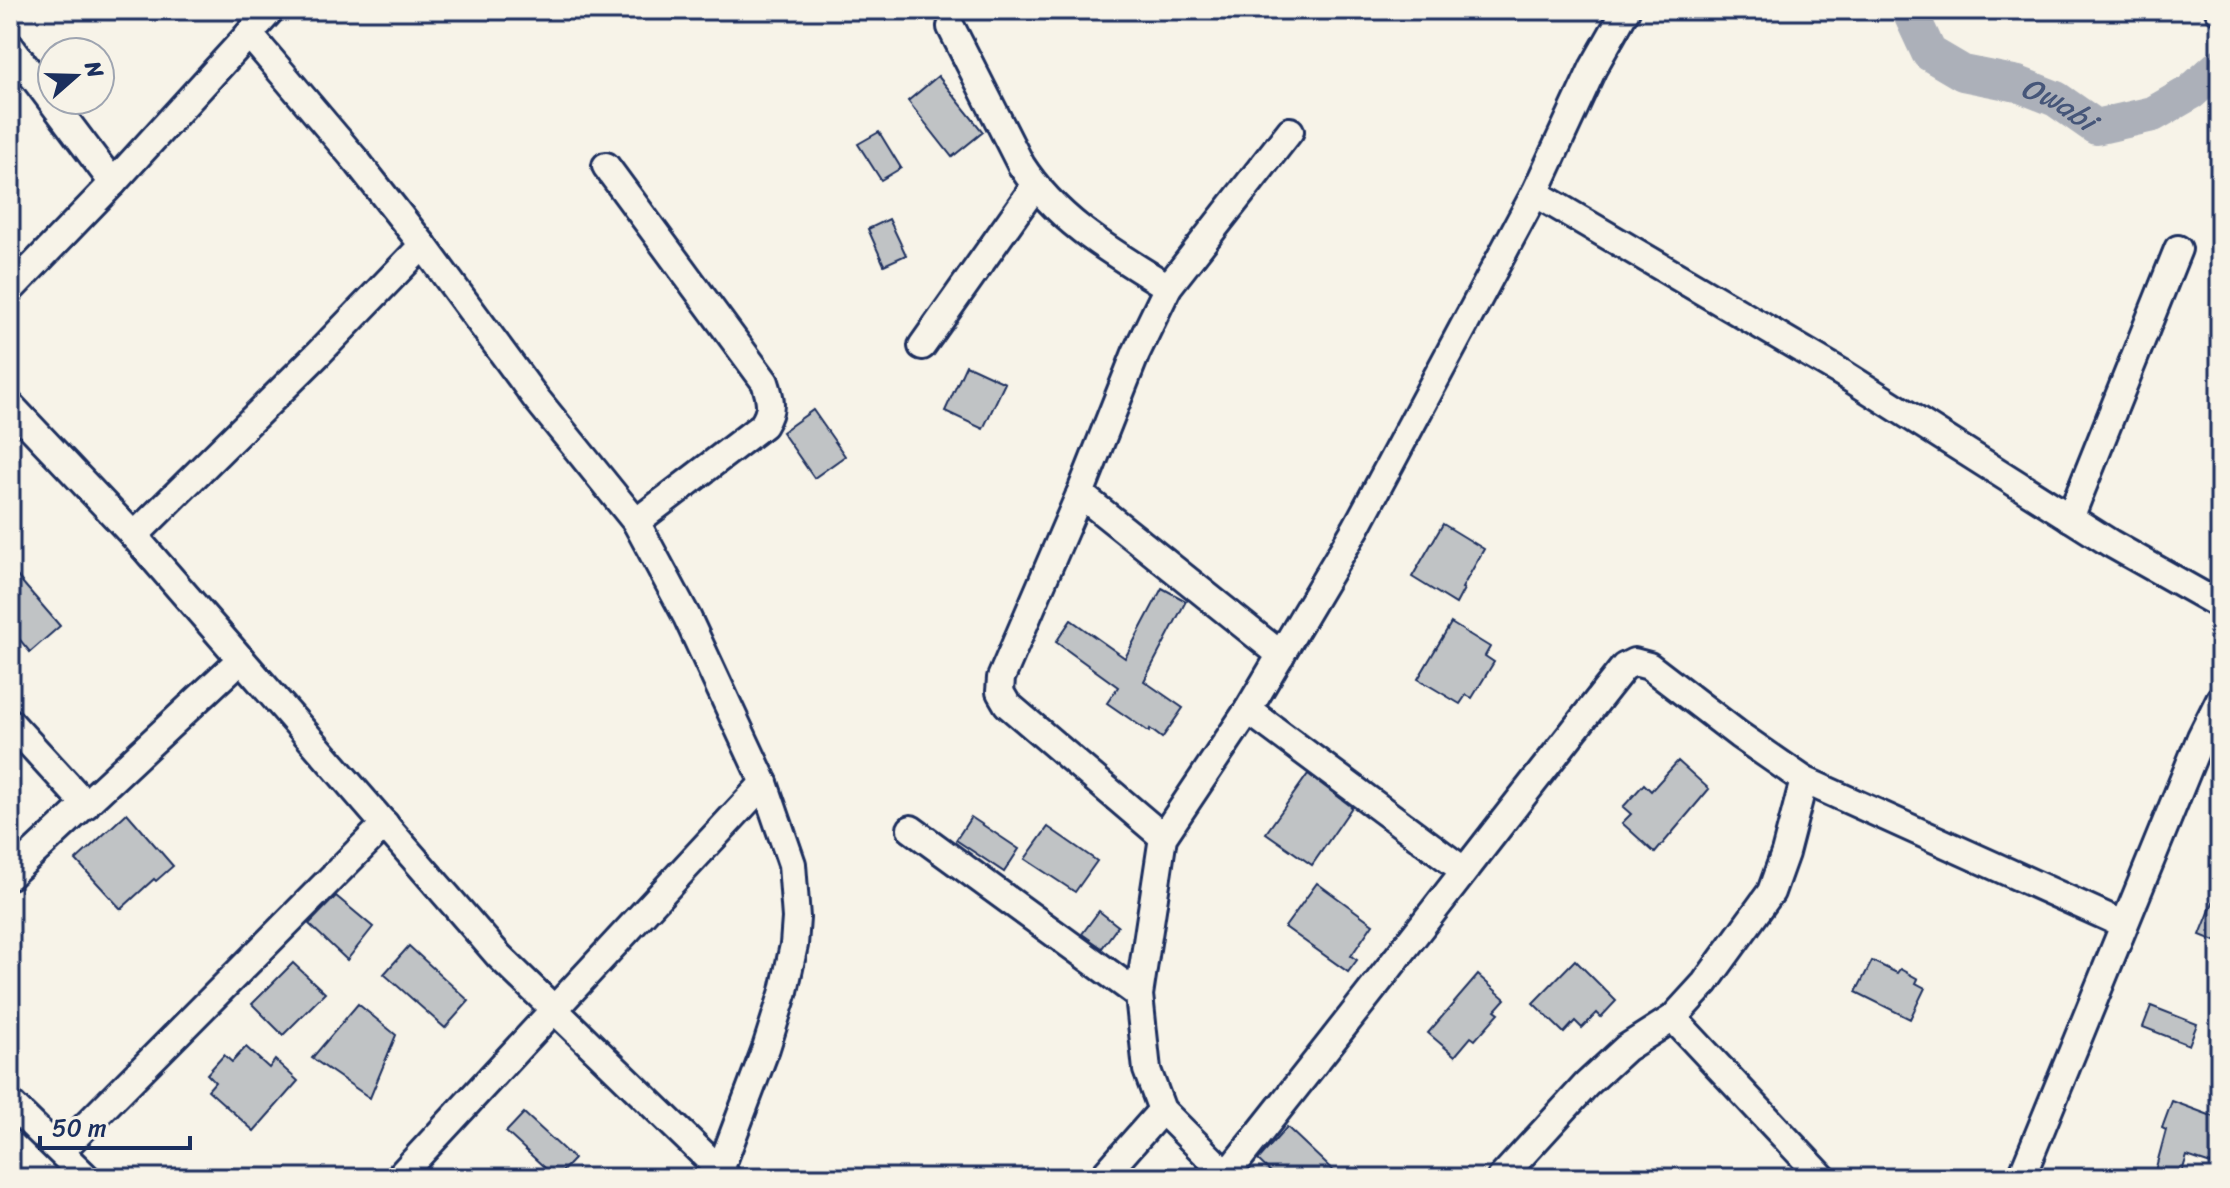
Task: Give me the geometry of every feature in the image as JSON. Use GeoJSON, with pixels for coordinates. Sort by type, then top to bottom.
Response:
{"type":"FeatureCollection","features":[{"type":"Feature","properties":{"kind":"street"},"geometry":{"type":"LineString","coordinates":[[10,290],[271,10]]}},
{"type":"Feature","properties":{"kind":"street"},"geometry":{"type":"LineString","coordinates":[[1626,10],[1593,68],[1535,193],[1356,528],[1248,710],[1163,837],[1139,995],[1147,1070],[1162,1110],[1228,1176],[1463,870],[1624,667],[1634,662],[1649,666],[1804,780],[2123,924]]}},
{"type":"Feature","properties":{"kind":"street"},"geometry":{"type":"LineString","coordinates":[[951,27],[1021,165],[1035,186],[1094,241],[1168,287]]}},
{"type":"Feature","properties":{"kind":"street"},"geometry":{"type":"LineString","coordinates":[[10,405],[134,536],[499,956],[724,1174],[784,991],[794,945],[796,918],[792,864],[764,783],[687,617],[636,522],[535,397],[359,164],[249,34]]}},
{"type":"Feature","properties":{"kind":"street"},"geometry":{"type":"LineString","coordinates":[[10,46],[113,183]]}},
{"type":"Feature","properties":{"kind":"street"},"geometry":{"type":"LineString","coordinates":[[1163,837],[1007,704],[1000,692],[1001,678],[1136,353],[1168,287],[1290,131]]}},
{"type":"Feature","properties":{"kind":"street"},"geometry":{"type":"LineString","coordinates":[[606,166],[765,382],[771,404],[763,425],[636,522]]}},
{"type":"Feature","properties":{"kind":"street"},"geometry":{"type":"LineString","coordinates":[[922,346],[1035,186]]}},
{"type":"Feature","properties":{"kind":"street"},"geometry":{"type":"LineString","coordinates":[[1535,193],[1842,373],[2070,518],[2220,605]]}},
{"type":"Feature","properties":{"kind":"street"},"geometry":{"type":"LineString","coordinates":[[134,536],[423,245]]}},
{"type":"Feature","properties":{"kind":"street"},"geometry":{"type":"LineString","coordinates":[[2070,518],[2178,249]]}},
{"type":"Feature","properties":{"kind":"street"},"geometry":{"type":"LineString","coordinates":[[1080,494],[1281,655]]}},
{"type":"Feature","properties":{"kind":"street"},"geometry":{"type":"LineString","coordinates":[[10,875],[241,659]]}},
{"type":"Feature","properties":{"kind":"street"},"geometry":{"type":"LineString","coordinates":[[2021,1178],[2123,924],[2201,737],[2220,699]]}},
{"type":"Feature","properties":{"kind":"street"},"geometry":{"type":"LineString","coordinates":[[1248,710],[1463,870]]}},
{"type":"Feature","properties":{"kind":"street"},"geometry":{"type":"LineString","coordinates":[[10,722],[86,805]]}},
{"type":"Feature","properties":{"kind":"street"},"geometry":{"type":"LineString","coordinates":[[1501,1178],[1586,1085],[1626,1048],[1673,1018],[1705,983],[1771,892],[1785,853],[1804,780]]}},
{"type":"Feature","properties":{"kind":"street"},"geometry":{"type":"LineString","coordinates":[[404,1176],[552,1010],[764,783]]}},
{"type":"Feature","properties":{"kind":"street"},"geometry":{"type":"LineString","coordinates":[[61,1151],[385,824]]}},
{"type":"Feature","properties":{"kind":"street"},"geometry":{"type":"LineString","coordinates":[[911,829],[1139,995]]}},
{"type":"Feature","properties":{"kind":"street"},"geometry":{"type":"LineString","coordinates":[[1673,1018],[1823,1178]]}},
{"type":"Feature","properties":{"kind":"street"},"geometry":{"type":"LineString","coordinates":[[10,1103],[87,1178]]}},
{"type":"Feature","properties":{"kind":"street"},"geometry":{"type":"LineString","coordinates":[[1102,1178],[1162,1110]]}},
{"type":"Feature","properties":{"kind":"building"},"geometry":{"type":"Polygon","coordinates":[[[938,76],[983,132],[952,157],[908,101],[938,76]]]}},
{"type":"Feature","properties":{"kind":"building"},"geometry":{"type":"Polygon","coordinates":[[[879,132],[901,168],[881,180],[858,144],[879,132]]]}},
{"type":"Feature","properties":{"kind":"building"},"geometry":{"type":"Polygon","coordinates":[[[889,219],[906,255],[884,265],[868,229],[889,219]]]}},
{"type":"Feature","properties":{"kind":"building"},"geometry":{"type":"Polygon","coordinates":[[[966,365],[1005,383],[983,429],[945,411],[966,365]]]}},
{"type":"Feature","properties":{"kind":"building"},"geometry":{"type":"Polygon","coordinates":[[[813,410],[845,456],[814,478],[782,432],[813,410]]]}},
{"type":"Feature","properties":{"kind":"building"},"geometry":{"type":"Polygon","coordinates":[[[1443,524],[1484,549],[1456,604],[1412,577],[1443,524]]]}},
{"type":"Feature","properties":{"kind":"building"},"geometry":{"type":"Polygon","coordinates":[[[10,568],[60,626],[30,652],[10,628],[10,568]]]}},
{"type":"Feature","properties":{"kind":"building"},"geometry":{"type":"Polygon","coordinates":[[[1162,588],[1186,601],[1144,681],[1183,708],[1162,738],[1107,703],[1118,687],[1056,642],[1071,620],[1125,658],[1162,588]]]}},
{"type":"Feature","properties":{"kind":"building"},"geometry":{"type":"Polygon","coordinates":[[[1451,623],[1490,647],[1485,656],[1494,662],[1472,698],[1466,695],[1460,704],[1418,679],[1451,623]]]}},
{"type":"Feature","properties":{"kind":"building"},"geometry":{"type":"Polygon","coordinates":[[[1678,761],[1709,789],[1655,853],[1622,823],[1631,814],[1623,807],[1644,784],[1651,791],[1678,761]]]}},
{"type":"Feature","properties":{"kind":"building"},"geometry":{"type":"Polygon","coordinates":[[[1308,774],[1352,807],[1312,865],[1266,833],[1308,774]]]}},
{"type":"Feature","properties":{"kind":"building"},"geometry":{"type":"Polygon","coordinates":[[[127,813],[173,866],[121,909],[76,860],[127,813]]]}},
{"type":"Feature","properties":{"kind":"building"},"geometry":{"type":"Polygon","coordinates":[[[971,817],[1019,849],[1004,872],[956,840],[971,817]]]}},
{"type":"Feature","properties":{"kind":"building"},"geometry":{"type":"Polygon","coordinates":[[[1048,827],[1097,861],[1075,892],[1025,859],[1048,827]]]}},
{"type":"Feature","properties":{"kind":"building"},"geometry":{"type":"Polygon","coordinates":[[[1317,883],[1373,924],[1351,956],[1357,960],[1348,972],[1285,927],[1317,883]]]}},
{"type":"Feature","properties":{"kind":"building"},"geometry":{"type":"Polygon","coordinates":[[[2220,887],[2220,943],[2200,935],[2220,887]]]}},
{"type":"Feature","properties":{"kind":"building"},"geometry":{"type":"Polygon","coordinates":[[[336,896],[373,927],[347,960],[309,924],[336,896]]]}},
{"type":"Feature","properties":{"kind":"building"},"geometry":{"type":"Polygon","coordinates":[[[1099,911],[1118,926],[1102,948],[1082,934],[1099,911]]]}},
{"type":"Feature","properties":{"kind":"building"},"geometry":{"type":"Polygon","coordinates":[[[409,946],[469,1001],[445,1028],[384,974],[409,946]]]}},
{"type":"Feature","properties":{"kind":"building"},"geometry":{"type":"Polygon","coordinates":[[[1575,960],[1616,1001],[1601,1017],[1597,1013],[1582,1028],[1575,1021],[1564,1033],[1533,1003],[1575,960]]]}},
{"type":"Feature","properties":{"kind":"building"},"geometry":{"type":"Polygon","coordinates":[[[1872,961],[1897,973],[1900,969],[1918,979],[1916,983],[1925,988],[1910,1019],[1856,992],[1872,961]]]}},
{"type":"Feature","properties":{"kind":"building"},"geometry":{"type":"Polygon","coordinates":[[[293,963],[325,993],[283,1035],[252,1004],[293,963]]]}},
{"type":"Feature","properties":{"kind":"building"},"geometry":{"type":"Polygon","coordinates":[[[1478,975],[1505,999],[1495,1010],[1499,1013],[1475,1040],[1471,1037],[1455,1056],[1428,1033],[1478,975]]]}},
{"type":"Feature","properties":{"kind":"building"},"geometry":{"type":"Polygon","coordinates":[[[358,1004],[396,1035],[370,1098],[312,1058],[358,1004]]]}},
{"type":"Feature","properties":{"kind":"building"},"geometry":{"type":"Polygon","coordinates":[[[2151,1006],[2197,1024],[2189,1045],[2143,1027],[2151,1006]]]}},
{"type":"Feature","properties":{"kind":"building"},"geometry":{"type":"Polygon","coordinates":[[[246,1047],[269,1068],[275,1060],[298,1081],[254,1131],[208,1090],[215,1082],[207,1074],[224,1055],[232,1062],[246,1047]]]}},
{"type":"Feature","properties":{"kind":"building"},"geometry":{"type":"Polygon","coordinates":[[[2172,1101],[2220,1119],[2220,1167],[2187,1156],[2180,1178],[2155,1171],[2166,1130],[2162,1128],[2172,1101]]]}},
{"type":"Feature","properties":{"kind":"building"},"geometry":{"type":"Polygon","coordinates":[[[524,1113],[574,1159],[556,1178],[506,1132],[524,1113]]]}},
{"type":"Feature","properties":{"kind":"building"},"geometry":{"type":"Polygon","coordinates":[[[1287,1127],[1341,1178],[1277,1178],[1258,1160],[1287,1127]]]}},
{"type":"Feature","properties":{"kind":"waterway","name":"Owabi"},"geometry":{"type":"LineString","coordinates":[[1909,10],[1929,53],[1963,73],[2018,84],[2056,99],[2096,127],[2153,114],[2191,92],[2220,66]]}}]}
